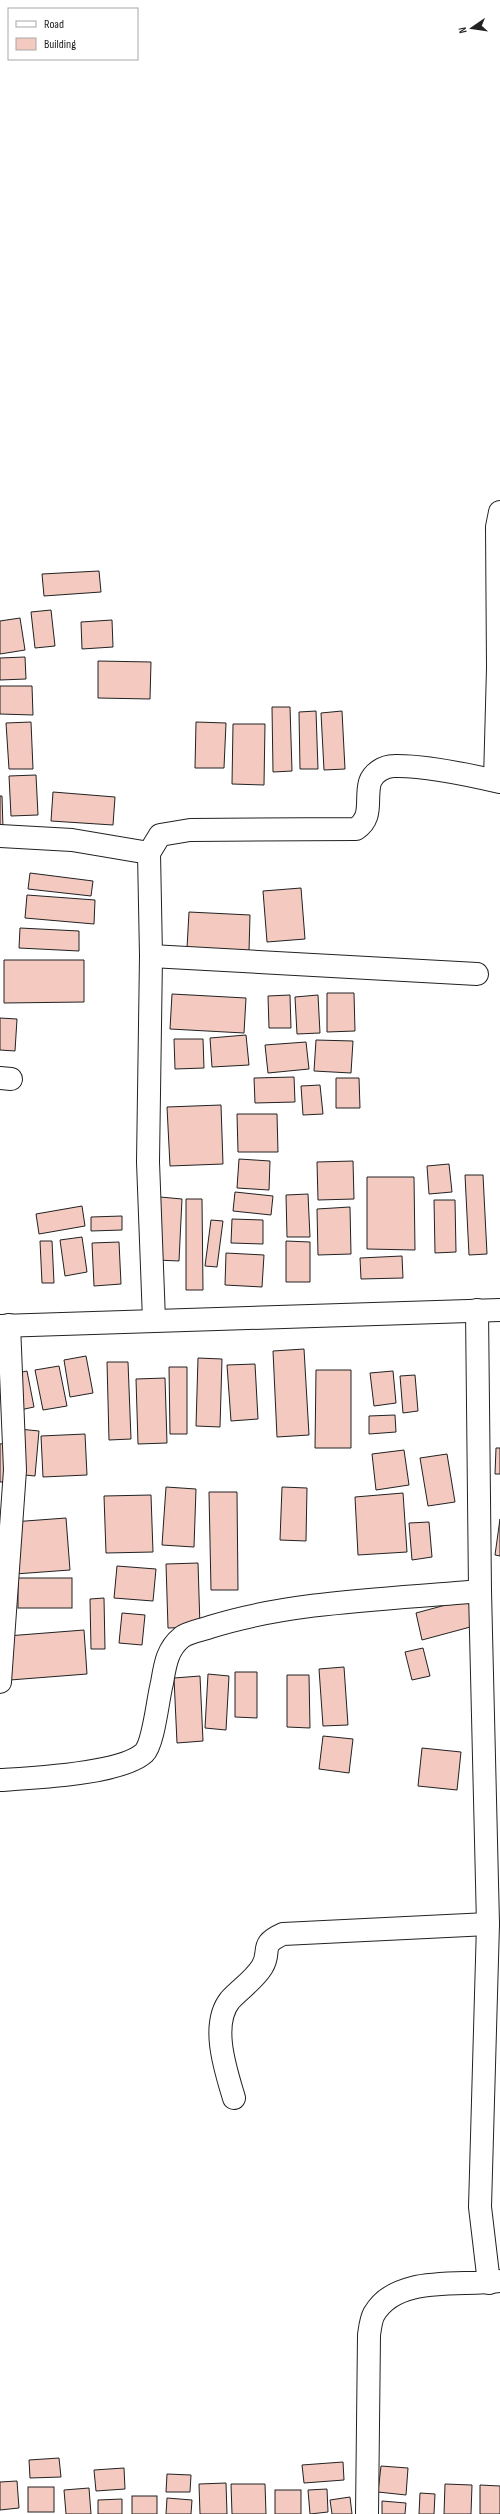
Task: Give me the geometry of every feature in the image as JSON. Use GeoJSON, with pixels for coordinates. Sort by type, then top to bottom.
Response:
{"type":"FeatureCollection","features":[{"type":"Feature","properties":{"kind":"street"},"geometry":{"type":"LineString","coordinates":[[154,1320],[148,1162],[151,956],[149,853],[160,835],[175,831],[356,829],[364,824],[368,815],[370,783],[374,775],[393,766],[497,781],[497,528],[500,512]]}},
{"type":"Feature","properties":{"kind":"street"},"geometry":{"type":"LineString","coordinates":[[0,836],[72,840],[149,853]]}},
{"type":"Feature","properties":{"kind":"street"},"geometry":{"type":"LineString","coordinates":[[151,956],[477,974]]}},
{"type":"Feature","properties":{"kind":"street"},"geometry":{"type":"LineString","coordinates":[[367,2514],[369,2334],[373,2314],[386,2299],[404,2289],[438,2284],[494,2282],[480,2207],[488,1924],[480,1591],[477,1310]]}},
{"type":"Feature","properties":{"kind":"street"},"geometry":{"type":"LineString","coordinates":[[0,1682],[14,1470],[4,1325],[500,1310]]}},
{"type":"Feature","properties":{"kind":"street"},"geometry":{"type":"LineString","coordinates":[[0,1780],[43,1777],[105,1768],[126,1763],[145,1752],[151,1737],[166,1661],[172,1647],[183,1636],[234,1619],[290,1609],[480,1591]]}},
{"type":"Feature","properties":{"kind":"street"},"geometry":{"type":"LineString","coordinates":[[234,2098],[222,2055],[222,2020],[229,2002],[263,1966],[266,1948],[271,1939],[283,1934],[488,1924]]}},
{"type":"Feature","properties":{"kind":"building"},"geometry":{"type":"Polygon","coordinates":[[[99,571],[101,592],[44,596],[42,574],[99,571]]]}},
{"type":"Feature","properties":{"kind":"building"},"geometry":{"type":"Polygon","coordinates":[[[51,610],[55,646],[35,648],[31,612],[51,610]]]}},
{"type":"Feature","properties":{"kind":"building"},"geometry":{"type":"Polygon","coordinates":[[[20,618],[25,650],[0,654],[0,621],[20,618]]]}},
{"type":"Feature","properties":{"kind":"building"},"geometry":{"type":"Polygon","coordinates":[[[112,620],[113,647],[82,649],[81,622],[112,620]]]}},
{"type":"Feature","properties":{"kind":"building"},"geometry":{"type":"Polygon","coordinates":[[[25,657],[26,679],[0,680],[0,658],[25,657]]]}},
{"type":"Feature","properties":{"kind":"building"},"geometry":{"type":"Polygon","coordinates":[[[98,661],[151,662],[150,699],[98,698],[98,661]]]}},
{"type":"Feature","properties":{"kind":"building"},"geometry":{"type":"Polygon","coordinates":[[[0,686],[32,686],[33,715],[0,714],[0,686]]]}},
{"type":"Feature","properties":{"kind":"building"},"geometry":{"type":"Polygon","coordinates":[[[272,707],[290,707],[292,771],[273,772],[272,707]]]}},
{"type":"Feature","properties":{"kind":"building"},"geometry":{"type":"Polygon","coordinates":[[[316,711],[318,769],[300,769],[299,712],[316,711]]]}},
{"type":"Feature","properties":{"kind":"building"},"geometry":{"type":"Polygon","coordinates":[[[342,711],[345,769],[324,770],[321,713],[342,711]]]}},
{"type":"Feature","properties":{"kind":"building"},"geometry":{"type":"Polygon","coordinates":[[[31,722],[33,769],[9,769],[6,723],[31,722]]]}},
{"type":"Feature","properties":{"kind":"building"},"geometry":{"type":"Polygon","coordinates":[[[196,722],[226,723],[224,768],[195,768],[196,722]]]}},
{"type":"Feature","properties":{"kind":"building"},"geometry":{"type":"Polygon","coordinates":[[[233,724],[265,724],[264,785],[232,784],[233,724]]]}},
{"type":"Feature","properties":{"kind":"building"},"geometry":{"type":"Polygon","coordinates":[[[36,775],[38,815],[11,816],[9,776],[36,775]]]}},
{"type":"Feature","properties":{"kind":"building"},"geometry":{"type":"Polygon","coordinates":[[[53,792],[115,797],[113,825],[51,821],[53,792]]]}},
{"type":"Feature","properties":{"kind":"building"},"geometry":{"type":"Polygon","coordinates":[[[0,796],[2,796],[3,828],[0,828],[0,796]]]}},
{"type":"Feature","properties":{"kind":"building"},"geometry":{"type":"Polygon","coordinates":[[[30,873],[93,881],[91,896],[28,889],[30,873]]]}},
{"type":"Feature","properties":{"kind":"building"},"geometry":{"type":"Polygon","coordinates":[[[301,888],[305,939],[267,942],[263,891],[301,888]]]}},
{"type":"Feature","properties":{"kind":"building"},"geometry":{"type":"Polygon","coordinates":[[[27,895],[95,900],[94,924],[25,918],[27,895]]]}},
{"type":"Feature","properties":{"kind":"building"},"geometry":{"type":"Polygon","coordinates":[[[189,912],[250,915],[249,951],[187,948],[189,912]]]}},
{"type":"Feature","properties":{"kind":"building"},"geometry":{"type":"Polygon","coordinates":[[[20,928],[79,931],[79,951],[19,948],[20,928]]]}},
{"type":"Feature","properties":{"kind":"building"},"geometry":{"type":"Polygon","coordinates":[[[4,960],[84,960],[84,1002],[4,1003],[4,960]]]}},
{"type":"Feature","properties":{"kind":"building"},"geometry":{"type":"Polygon","coordinates":[[[327,993],[354,993],[355,1031],[327,1032],[327,993]]]}},
{"type":"Feature","properties":{"kind":"building"},"geometry":{"type":"Polygon","coordinates":[[[172,994],[246,998],[244,1033],[170,1029],[172,994]]]}},
{"type":"Feature","properties":{"kind":"building"},"geometry":{"type":"Polygon","coordinates":[[[290,995],[291,1028],[269,1028],[268,996],[290,995]]]}},
{"type":"Feature","properties":{"kind":"building"},"geometry":{"type":"Polygon","coordinates":[[[318,995],[320,1033],[297,1034],[295,997],[318,995]]]}},
{"type":"Feature","properties":{"kind":"building"},"geometry":{"type":"Polygon","coordinates":[[[0,1018],[17,1019],[15,1051],[0,1050],[0,1018]]]}},
{"type":"Feature","properties":{"kind":"building"},"geometry":{"type":"Polygon","coordinates":[[[246,1035],[249,1065],[212,1067],[210,1038],[246,1035]]]}},
{"type":"Feature","properties":{"kind":"building"},"geometry":{"type":"Polygon","coordinates":[[[174,1039],[203,1039],[204,1068],[175,1069],[174,1039]]]}},
{"type":"Feature","properties":{"kind":"building"},"geometry":{"type":"Polygon","coordinates":[[[316,1040],[353,1041],[351,1073],[314,1071],[316,1040]]]}},
{"type":"Feature","properties":{"kind":"building"},"geometry":{"type":"Polygon","coordinates":[[[306,1042],[309,1069],[268,1073],[265,1045],[306,1042]]]}},
{"type":"Feature","properties":{"kind":"building"},"geometry":{"type":"Polygon","coordinates":[[[294,1077],[295,1102],[255,1103],[254,1078],[294,1077]]]}},
{"type":"Feature","properties":{"kind":"building"},"geometry":{"type":"Polygon","coordinates":[[[336,1078],[359,1078],[360,1108],[336,1108],[336,1078]]]}},
{"type":"Feature","properties":{"kind":"building"},"geometry":{"type":"Polygon","coordinates":[[[320,1085],[323,1114],[303,1115],[301,1086],[320,1085]]]}},
{"type":"Feature","properties":{"kind":"building"},"geometry":{"type":"Polygon","coordinates":[[[221,1105],[223,1164],[170,1166],[167,1107],[221,1105]]]}},
{"type":"Feature","properties":{"kind":"building"},"geometry":{"type":"Polygon","coordinates":[[[237,1114],[277,1114],[278,1152],[238,1152],[237,1114]]]}},
{"type":"Feature","properties":{"kind":"building"},"geometry":{"type":"Polygon","coordinates":[[[239,1159],[270,1161],[269,1190],[237,1188],[239,1159]]]}},
{"type":"Feature","properties":{"kind":"building"},"geometry":{"type":"Polygon","coordinates":[[[353,1161],[354,1199],[318,1200],[317,1162],[353,1161]]]}},
{"type":"Feature","properties":{"kind":"building"},"geometry":{"type":"Polygon","coordinates":[[[449,1164],[452,1192],[429,1194],[427,1166],[449,1164]]]}},
{"type":"Feature","properties":{"kind":"building"},"geometry":{"type":"Polygon","coordinates":[[[465,1175],[483,1175],[487,1254],[469,1255],[465,1175]]]}},
{"type":"Feature","properties":{"kind":"building"},"geometry":{"type":"Polygon","coordinates":[[[367,1177],[414,1177],[415,1250],[367,1249],[367,1177]]]}},
{"type":"Feature","properties":{"kind":"building"},"geometry":{"type":"Polygon","coordinates":[[[235,1192],[273,1196],[271,1215],[233,1211],[235,1192]]]}},
{"type":"Feature","properties":{"kind":"building"},"geometry":{"type":"Polygon","coordinates":[[[308,1194],[310,1237],[287,1237],[286,1195],[308,1194]]]}},
{"type":"Feature","properties":{"kind":"building"},"geometry":{"type":"Polygon","coordinates":[[[160,1197],[182,1199],[179,1261],[157,1260],[160,1197]]]}},
{"type":"Feature","properties":{"kind":"building"},"geometry":{"type":"Polygon","coordinates":[[[186,1199],[202,1199],[203,1290],[186,1290],[186,1199]]]}},
{"type":"Feature","properties":{"kind":"building"},"geometry":{"type":"Polygon","coordinates":[[[434,1200],[455,1200],[456,1252],[435,1253],[434,1200]]]}},
{"type":"Feature","properties":{"kind":"building"},"geometry":{"type":"Polygon","coordinates":[[[82,1206],[85,1226],[39,1234],[36,1214],[82,1206]]]}},
{"type":"Feature","properties":{"kind":"building"},"geometry":{"type":"Polygon","coordinates":[[[350,1207],[351,1254],[318,1255],[317,1209],[350,1207]]]}},
{"type":"Feature","properties":{"kind":"building"},"geometry":{"type":"Polygon","coordinates":[[[122,1216],[122,1230],[91,1231],[91,1217],[122,1216]]]}},
{"type":"Feature","properties":{"kind":"building"},"geometry":{"type":"Polygon","coordinates":[[[232,1219],[263,1220],[263,1244],[231,1243],[232,1219]]]}},
{"type":"Feature","properties":{"kind":"building"},"geometry":{"type":"Polygon","coordinates":[[[211,1220],[223,1221],[217,1267],[205,1266],[211,1220]]]}},
{"type":"Feature","properties":{"kind":"building"},"geometry":{"type":"Polygon","coordinates":[[[82,1237],[87,1272],[65,1276],[60,1240],[82,1237]]]}},
{"type":"Feature","properties":{"kind":"building"},"geometry":{"type":"Polygon","coordinates":[[[40,1241],[52,1241],[54,1283],[42,1283],[40,1241]]]}},
{"type":"Feature","properties":{"kind":"building"},"geometry":{"type":"Polygon","coordinates":[[[286,1241],[310,1242],[310,1282],[286,1282],[286,1241]]]}},
{"type":"Feature","properties":{"kind":"building"},"geometry":{"type":"Polygon","coordinates":[[[119,1242],[121,1284],[94,1286],[92,1243],[119,1242]]]}},
{"type":"Feature","properties":{"kind":"building"},"geometry":{"type":"Polygon","coordinates":[[[226,1253],[264,1255],[262,1287],[225,1285],[226,1253]]]}},
{"type":"Feature","properties":{"kind":"building"},"geometry":{"type":"Polygon","coordinates":[[[402,1256],[403,1278],[361,1279],[360,1258],[402,1256]]]}},
{"type":"Feature","properties":{"kind":"building"},"geometry":{"type":"Polygon","coordinates":[[[304,1349],[309,1435],[277,1437],[273,1351],[304,1349]]]}},
{"type":"Feature","properties":{"kind":"building"},"geometry":{"type":"Polygon","coordinates":[[[86,1356],[93,1393],[70,1397],[64,1360],[86,1356]]]}},
{"type":"Feature","properties":{"kind":"building"},"geometry":{"type":"Polygon","coordinates":[[[198,1358],[222,1359],[220,1427],[196,1426],[198,1358]]]}},
{"type":"Feature","properties":{"kind":"building"},"geometry":{"type":"Polygon","coordinates":[[[107,1362],[128,1362],[131,1439],[109,1440],[107,1362]]]}},
{"type":"Feature","properties":{"kind":"building"},"geometry":{"type":"Polygon","coordinates":[[[255,1364],[258,1419],[231,1421],[227,1365],[255,1364]]]}},
{"type":"Feature","properties":{"kind":"building"},"geometry":{"type":"Polygon","coordinates":[[[59,1366],[67,1406],[43,1410],[35,1370],[59,1366]]]}},
{"type":"Feature","properties":{"kind":"building"},"geometry":{"type":"Polygon","coordinates":[[[169,1367],[187,1367],[187,1434],[170,1434],[169,1367]]]}},
{"type":"Feature","properties":{"kind":"building"},"geometry":{"type":"Polygon","coordinates":[[[316,1370],[351,1370],[351,1448],[315,1448],[316,1370]]]}},
{"type":"Feature","properties":{"kind":"building"},"geometry":{"type":"Polygon","coordinates":[[[27,1371],[34,1407],[20,1410],[13,1374],[27,1371]]]}},
{"type":"Feature","properties":{"kind":"building"},"geometry":{"type":"Polygon","coordinates":[[[393,1371],[396,1403],[374,1406],[370,1373],[393,1371]]]}},
{"type":"Feature","properties":{"kind":"building"},"geometry":{"type":"Polygon","coordinates":[[[415,1375],[418,1411],[403,1413],[400,1376],[415,1375]]]}},
{"type":"Feature","properties":{"kind":"building"},"geometry":{"type":"Polygon","coordinates":[[[165,1378],[167,1443],[138,1444],[136,1379],[165,1378]]]}},
{"type":"Feature","properties":{"kind":"building"},"geometry":{"type":"Polygon","coordinates":[[[395,1415],[396,1432],[369,1434],[369,1416],[395,1415]]]}},
{"type":"Feature","properties":{"kind":"building"},"geometry":{"type":"Polygon","coordinates":[[[19,1429],[39,1431],[35,1476],[15,1474],[19,1429]]]}},
{"type":"Feature","properties":{"kind":"building"},"geometry":{"type":"Polygon","coordinates":[[[85,1434],[87,1475],[43,1477],[41,1436],[85,1434]]]}},
{"type":"Feature","properties":{"kind":"building"},"geometry":{"type":"Polygon","coordinates":[[[7,1443],[8,1482],[0,1482],[0,1444],[7,1443]]]}},
{"type":"Feature","properties":{"kind":"building"},"geometry":{"type":"Polygon","coordinates":[[[496,1448],[500,1448],[500,1474],[495,1474],[496,1448]]]}},
{"type":"Feature","properties":{"kind":"building"},"geometry":{"type":"Polygon","coordinates":[[[404,1450],[409,1485],[376,1490],[372,1454],[404,1450]]]}},
{"type":"Feature","properties":{"kind":"building"},"geometry":{"type":"Polygon","coordinates":[[[447,1454],[455,1502],[428,1506],[420,1458],[447,1454]]]}},
{"type":"Feature","properties":{"kind":"building"},"geometry":{"type":"Polygon","coordinates":[[[166,1487],[196,1489],[194,1547],[162,1545],[166,1487]]]}},
{"type":"Feature","properties":{"kind":"building"},"geometry":{"type":"Polygon","coordinates":[[[282,1487],[307,1488],[306,1541],[280,1540],[282,1487]]]}},
{"type":"Feature","properties":{"kind":"building"},"geometry":{"type":"Polygon","coordinates":[[[209,1492],[237,1492],[238,1590],[211,1590],[209,1492]]]}},
{"type":"Feature","properties":{"kind":"building"},"geometry":{"type":"Polygon","coordinates":[[[403,1493],[407,1552],[358,1555],[355,1497],[403,1493]]]}},
{"type":"Feature","properties":{"kind":"building"},"geometry":{"type":"Polygon","coordinates":[[[151,1495],[153,1552],[106,1553],[104,1496],[151,1495]]]}},
{"type":"Feature","properties":{"kind":"building"},"geometry":{"type":"Polygon","coordinates":[[[66,1518],[70,1570],[15,1574],[12,1522],[66,1518]]]}},
{"type":"Feature","properties":{"kind":"building"},"geometry":{"type":"Polygon","coordinates":[[[500,1519],[500,1556],[495,1555],[500,1519]]]}},
{"type":"Feature","properties":{"kind":"building"},"geometry":{"type":"Polygon","coordinates":[[[429,1522],[432,1557],[412,1560],[409,1523],[429,1522]]]}},
{"type":"Feature","properties":{"kind":"building"},"geometry":{"type":"Polygon","coordinates":[[[198,1563],[200,1627],[168,1628],[166,1564],[198,1563]]]}},
{"type":"Feature","properties":{"kind":"building"},"geometry":{"type":"Polygon","coordinates":[[[117,1566],[156,1569],[153,1601],[114,1598],[117,1566]]]}},
{"type":"Feature","properties":{"kind":"building"},"geometry":{"type":"Polygon","coordinates":[[[18,1578],[72,1578],[72,1608],[18,1608],[18,1578]]]}},
{"type":"Feature","properties":{"kind":"building"},"geometry":{"type":"Polygon","coordinates":[[[104,1598],[105,1649],[91,1649],[90,1599],[104,1598]]]}},
{"type":"Feature","properties":{"kind":"building"},"geometry":{"type":"Polygon","coordinates":[[[468,1599],[474,1626],[422,1640],[416,1613],[468,1599]]]}},
{"type":"Feature","properties":{"kind":"building"},"geometry":{"type":"Polygon","coordinates":[[[122,1613],[145,1615],[142,1645],[119,1643],[122,1613]]]}},
{"type":"Feature","properties":{"kind":"building"},"geometry":{"type":"Polygon","coordinates":[[[84,1630],[87,1674],[10,1680],[7,1636],[84,1630]]]}},
{"type":"Feature","properties":{"kind":"building"},"geometry":{"type":"Polygon","coordinates":[[[423,1648],[430,1676],[412,1680],[405,1652],[423,1648]]]}},
{"type":"Feature","properties":{"kind":"building"},"geometry":{"type":"Polygon","coordinates":[[[344,1667],[348,1725],[323,1726],[319,1669],[344,1667]]]}},
{"type":"Feature","properties":{"kind":"building"},"geometry":{"type":"Polygon","coordinates":[[[235,1672],[257,1672],[257,1718],[235,1717],[235,1672]]]}},
{"type":"Feature","properties":{"kind":"building"},"geometry":{"type":"Polygon","coordinates":[[[208,1674],[229,1676],[226,1730],[205,1728],[208,1674]]]}},
{"type":"Feature","properties":{"kind":"building"},"geometry":{"type":"Polygon","coordinates":[[[287,1675],[309,1675],[310,1728],[287,1727],[287,1675]]]}},
{"type":"Feature","properties":{"kind":"building"},"geometry":{"type":"Polygon","coordinates":[[[200,1676],[203,1741],[177,1743],[174,1678],[200,1676]]]}},
{"type":"Feature","properties":{"kind":"building"},"geometry":{"type":"Polygon","coordinates":[[[323,1736],[353,1739],[349,1773],[319,1769],[323,1736]]]}},
{"type":"Feature","properties":{"kind":"building"},"geometry":{"type":"Polygon","coordinates":[[[422,1748],[461,1752],[457,1790],[418,1786],[422,1748]]]}},
{"type":"Feature","properties":{"kind":"building"},"geometry":{"type":"Polygon","coordinates":[[[59,2458],[61,2477],[30,2478],[29,2460],[59,2458]]]}},
{"type":"Feature","properties":{"kind":"building"},"geometry":{"type":"Polygon","coordinates":[[[343,2462],[344,2480],[304,2483],[302,2465],[343,2462]]]}},
{"type":"Feature","properties":{"kind":"building"},"geometry":{"type":"Polygon","coordinates":[[[381,2466],[408,2468],[406,2495],[378,2492],[381,2466]]]}},
{"type":"Feature","properties":{"kind":"building"},"geometry":{"type":"Polygon","coordinates":[[[124,2468],[125,2489],[96,2491],[94,2470],[124,2468]]]}},
{"type":"Feature","properties":{"kind":"building"},"geometry":{"type":"Polygon","coordinates":[[[167,2474],[191,2475],[190,2492],[166,2492],[167,2474]]]}},
{"type":"Feature","properties":{"kind":"building"},"geometry":{"type":"Polygon","coordinates":[[[17,2481],[19,2508],[0,2510],[0,2482],[17,2481]]]}},
{"type":"Feature","properties":{"kind":"building"},"geometry":{"type":"Polygon","coordinates":[[[226,2483],[227,2514],[200,2514],[199,2484],[226,2483]]]}},
{"type":"Feature","properties":{"kind":"building"},"geometry":{"type":"Polygon","coordinates":[[[231,2484],[265,2484],[266,2514],[232,2514],[231,2484]]]}},
{"type":"Feature","properties":{"kind":"building"},"geometry":{"type":"Polygon","coordinates":[[[445,2484],[472,2485],[471,2514],[444,2514],[445,2484]]]}},
{"type":"Feature","properties":{"kind":"building"},"geometry":{"type":"Polygon","coordinates":[[[480,2485],[500,2486],[500,2514],[480,2514],[480,2485]]]}},
{"type":"Feature","properties":{"kind":"building"},"geometry":{"type":"Polygon","coordinates":[[[28,2487],[54,2487],[54,2512],[28,2512],[28,2487]]]}},
{"type":"Feature","properties":{"kind":"building"},"geometry":{"type":"Polygon","coordinates":[[[89,2488],[91,2514],[66,2514],[64,2490],[89,2488]]]}},
{"type":"Feature","properties":{"kind":"building"},"geometry":{"type":"Polygon","coordinates":[[[327,2489],[328,2512],[310,2514],[308,2490],[327,2489]]]}},
{"type":"Feature","properties":{"kind":"building"},"geometry":{"type":"Polygon","coordinates":[[[275,2490],[301,2490],[301,2514],[275,2514],[275,2490]]]}},
{"type":"Feature","properties":{"kind":"building"},"geometry":{"type":"Polygon","coordinates":[[[420,2493],[435,2494],[434,2514],[419,2514],[420,2493]]]}},
{"type":"Feature","properties":{"kind":"building"},"geometry":{"type":"Polygon","coordinates":[[[132,2496],[157,2496],[157,2514],[132,2514],[132,2496]]]}},
{"type":"Feature","properties":{"kind":"building"},"geometry":{"type":"Polygon","coordinates":[[[350,2497],[352,2514],[332,2514],[330,2500],[350,2497]]]}},
{"type":"Feature","properties":{"kind":"building"},"geometry":{"type":"Polygon","coordinates":[[[167,2498],[192,2500],[191,2514],[166,2514],[167,2498]]]}},
{"type":"Feature","properties":{"kind":"building"},"geometry":{"type":"Polygon","coordinates":[[[122,2499],[122,2514],[98,2514],[98,2500],[122,2499]]]}},
{"type":"Feature","properties":{"kind":"building"},"geometry":{"type":"Polygon","coordinates":[[[382,2501],[406,2503],[405,2514],[382,2514],[382,2501]]]}}]}
